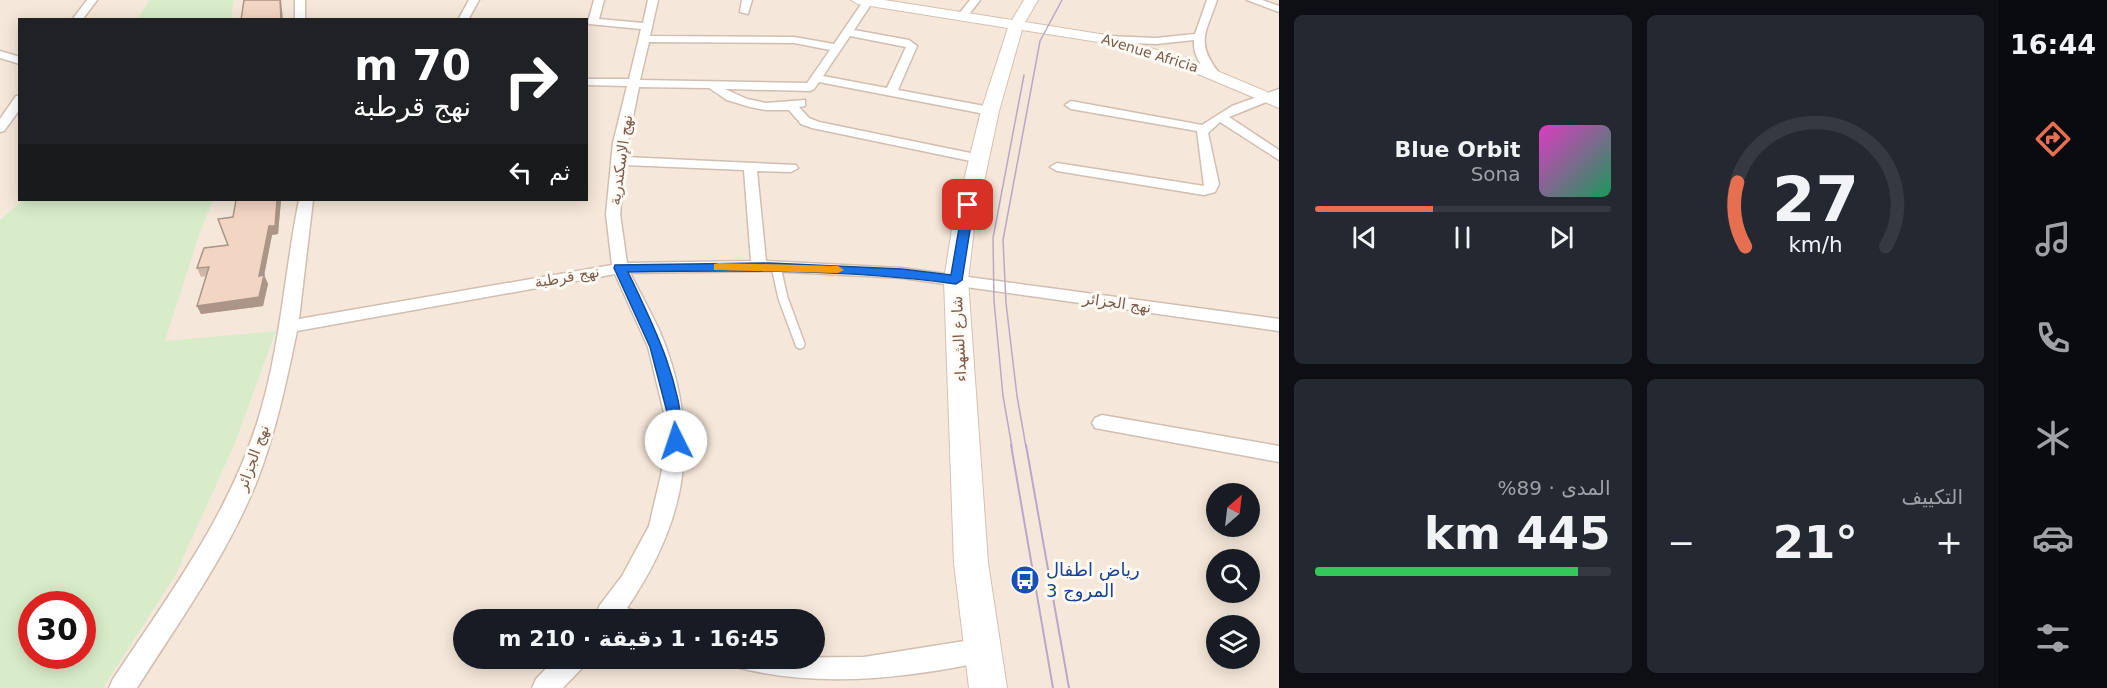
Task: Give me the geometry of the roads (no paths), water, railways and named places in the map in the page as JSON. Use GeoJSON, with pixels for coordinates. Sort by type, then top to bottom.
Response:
{"type":"FeatureCollection","features":[{"type":"Feature","properties":{"kind":"main road","name":"Avenue Africia"},"geometry":{"type":"LineString","coordinates":[[865,0],[1107,39],[1213,73],[1275,97]]}},
{"type":"Feature","properties":{"kind":"main road","name":"شارع الشهداء"},"geometry":{"type":"LineString","coordinates":[[988,688],[971,563],[956,280],[963,228],[990,111],[1016,24],[1031,0]]}},
{"type":"Feature","properties":{"kind":"street"},"geometry":{"type":"LineString","coordinates":[[78,18],[92,0]]}},
{"type":"Feature","properties":{"kind":"street"},"geometry":{"type":"LineString","coordinates":[[300,0],[300,18]]}},
{"type":"Feature","properties":{"kind":"street"},"geometry":{"type":"LineString","coordinates":[[464,18],[474,0]]}},
{"type":"Feature","properties":{"kind":"street"},"geometry":{"type":"LineString","coordinates":[[599,0],[593,22],[646,32],[794,40],[836,48]]}},
{"type":"Feature","properties":{"kind":"street","name":"نهج الإسكندرية"},"geometry":{"type":"LineString","coordinates":[[618,609],[660,528],[672,475],[676,441],[674,412],[657,347],[620,268],[613,214],[618,160],[653,0]]}},
{"type":"Feature","properties":{"kind":"street"},"geometry":{"type":"LineString","coordinates":[[745,12],[747,0]]}},
{"type":"Feature","properties":{"kind":"street"},"geometry":{"type":"LineString","coordinates":[[712,85],[738,101],[769,106],[800,103],[847,32],[865,0]]}},
{"type":"Feature","properties":{"kind":"street"},"geometry":{"type":"LineString","coordinates":[[963,15],[975,0]]}},
{"type":"Feature","properties":{"kind":"street"},"geometry":{"type":"LineString","coordinates":[[1212,0],[1197,43],[1200,57],[1213,73]]}},
{"type":"Feature","properties":{"kind":"street"},"geometry":{"type":"LineString","coordinates":[[1252,0],[1279,9]]}},
{"type":"Feature","properties":{"kind":"street"},"geometry":{"type":"LineString","coordinates":[[847,32],[905,42],[912,46],[891,92]]}},
{"type":"Feature","properties":{"kind":"street"},"geometry":{"type":"LineString","coordinates":[[1107,39],[1156,41],[1201,36]]}},
{"type":"Feature","properties":{"kind":"street"},"geometry":{"type":"LineString","coordinates":[[0,54],[18,60]]}},
{"type":"Feature","properties":{"kind":"street"},"geometry":{"type":"LineString","coordinates":[[588,82],[712,85],[813,83],[891,92],[990,111]]}},
{"type":"Feature","properties":{"kind":"street"},"geometry":{"type":"LineString","coordinates":[[1057,167],[1204,191],[1210,189],[1212,184],[1202,133],[1204,129],[1209,123],[1221,117],[1275,97]]}},
{"type":"Feature","properties":{"kind":"street"},"geometry":{"type":"LineString","coordinates":[[0,128],[18,102]]}},
{"type":"Feature","properties":{"kind":"street"},"geometry":{"type":"LineString","coordinates":[[791,105],[805,121],[816,125],[980,159]]}},
{"type":"Feature","properties":{"kind":"street"},"geometry":{"type":"LineString","coordinates":[[1071,105],[1204,129]]}},
{"type":"Feature","properties":{"kind":"street"},"geometry":{"type":"LineString","coordinates":[[1221,117],[1279,156]]}},
{"type":"Feature","properties":{"kind":"street"},"geometry":{"type":"LineString","coordinates":[[618,160],[791,168]]}},
{"type":"Feature","properties":{"kind":"street"},"geometry":{"type":"LineString","coordinates":[[750,166],[767,267]]}},
{"type":"Feature","properties":{"kind":"street","name":"نهج الجزائر"},"geometry":{"type":"LineString","coordinates":[[122,688],[212,550],[244,486],[271,411],[289,327],[306,201]]}},
{"type":"Feature","properties":{"kind":"street","name":"نهج قرطبة"},"geometry":{"type":"LineString","coordinates":[[289,327],[620,268],[767,267],[902,273],[956,280]]}},
{"type":"Feature","properties":{"kind":"street","name":"نهج الجزائر"},"geometry":{"type":"LineString","coordinates":[[956,280],[1279,325]]}},
{"type":"Feature","properties":{"kind":"street"},"geometry":{"type":"LineString","coordinates":[[1102,423],[1279,454]]}},
{"type":"Feature","properties":{"kind":"street"},"geometry":{"type":"LineString","coordinates":[[796,669],[858,671],[983,650]]}},
{"type":"Feature","properties":{"kind":"street"},"geometry":{"type":"LineString","coordinates":[[545,688],[563,669]]}},
{"type":"Feature","properties":{"kind":"lane"},"geometry":{"type":"LineString","coordinates":[[767,267],[783,298],[800,344]]}},
{"type":"Feature","properties":{"kind":"tram line"},"geometry":{"type":"LineString","coordinates":[[1026,447],[1017,396],[1006,303],[1003,240],[1040,41],[1062,0]]}},
{"type":"Feature","properties":{"kind":"tram line"},"geometry":{"type":"LineString","coordinates":[[1012,447],[1003,396],[994,301],[993,238],[1024,75]]}},
{"type":"Feature","properties":{"kind":"tram line"},"geometry":{"type":"LineString","coordinates":[[1011,445],[1053,688]]}},
{"type":"Feature","properties":{"kind":"tram line"},"geometry":{"type":"LineString","coordinates":[[1026,445],[1069,688]]}},
{"type":"Feature","properties":{"kind":"place","name":"رياض اطفال المروج 3"},"geometry":{"type":"Point","coordinates":[1025,580]}}]}
